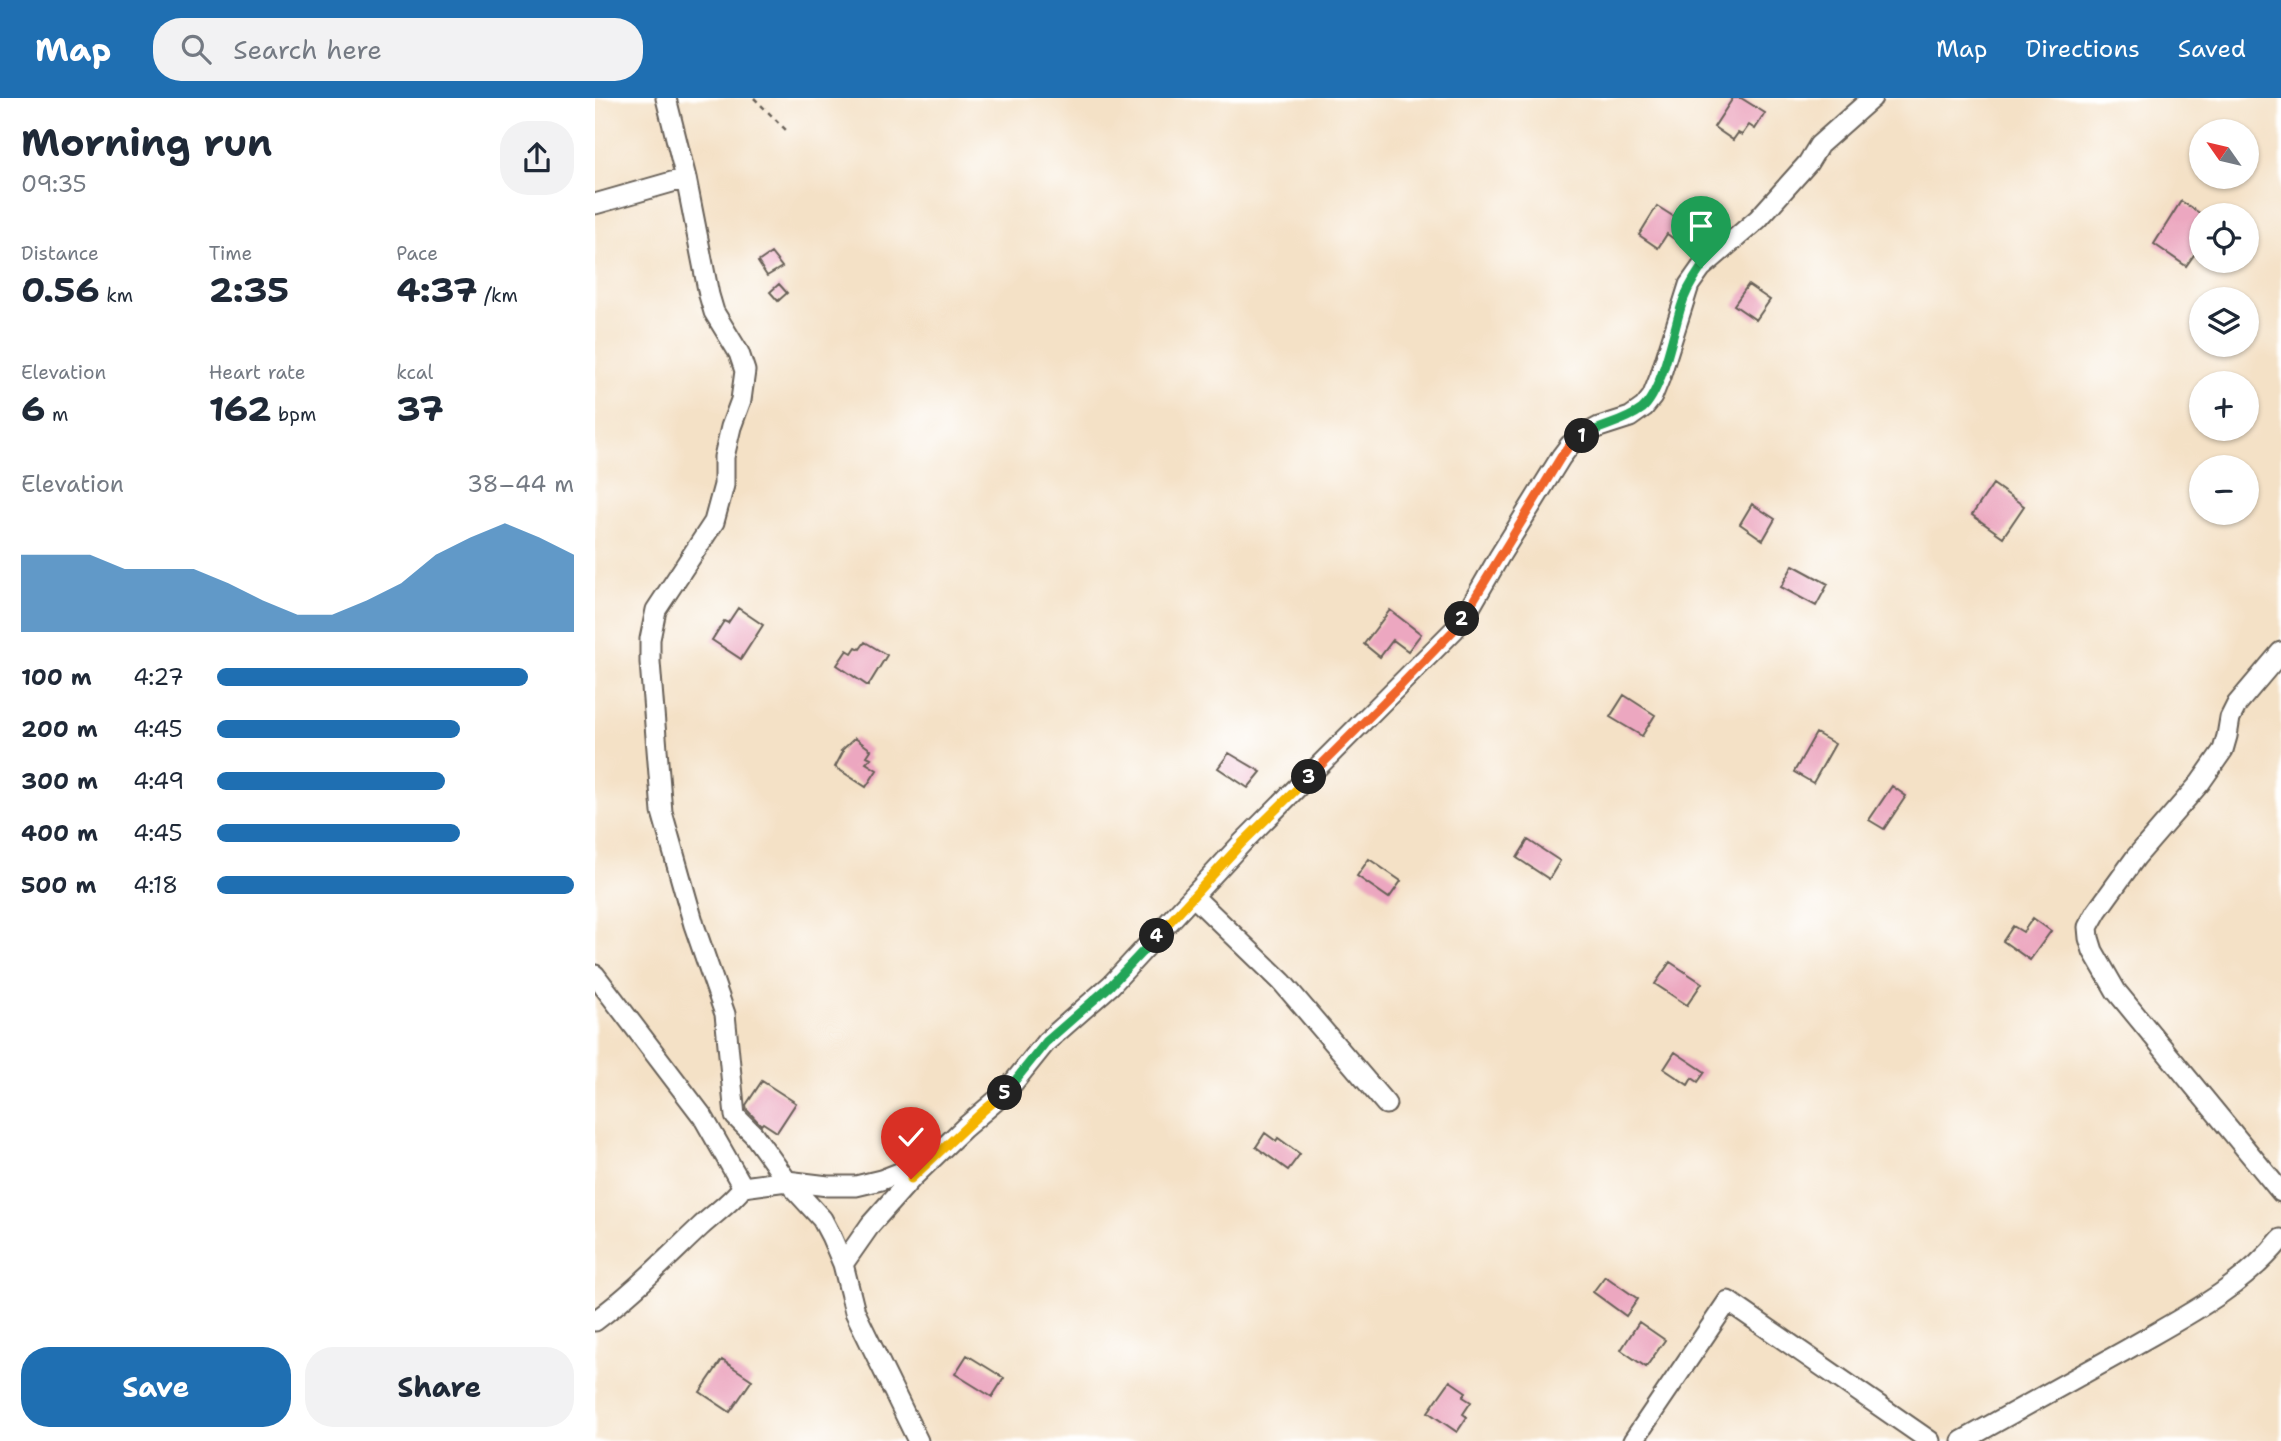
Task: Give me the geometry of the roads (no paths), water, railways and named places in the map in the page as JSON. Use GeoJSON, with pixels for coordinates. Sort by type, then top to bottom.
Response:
{"type":"FeatureCollection","features":[{"type":"Feature","properties":{"kind":"street"},"geometry":{"type":"LineString","coordinates":[[666,98],[686,178],[711,304],[739,353],[745,372],[741,400],[724,457],[724,485],[714,522],[656,610],[650,639],[662,812],[694,925],[725,1014],[735,1116],[754,1135],[787,1181],[822,1219],[843,1264],[855,1312],[918,1441]]}},
{"type":"Feature","properties":{"kind":"street"},"geometry":{"type":"LineString","coordinates":[[843,1264],[871,1224],[930,1161],[1005,1093],[1046,1042],[1111,985],[1242,843],[1454,630],[1570,445],[1599,427],[1630,417],[1652,397],[1681,306],[1689,285],[1701,268],[1758,219],[1808,163],[1819,145],[1872,98]]}},
{"type":"Feature","properties":{"kind":"street"},"geometry":{"type":"LineString","coordinates":[[595,204],[686,178]]}},
{"type":"Feature","properties":{"kind":"street"},"geometry":{"type":"LineString","coordinates":[[2281,652],[2237,704],[2230,718],[2223,750],[2200,783],[2136,857],[2088,927],[2093,951],[2116,991],[2281,1192]]}},
{"type":"Feature","properties":{"kind":"street"},"geometry":{"type":"LineString","coordinates":[[1194,897],[1282,982],[1386,1104]]}},
{"type":"Feature","properties":{"kind":"street"},"geometry":{"type":"LineString","coordinates":[[595,975],[703,1117],[743,1187]]}},
{"type":"Feature","properties":{"kind":"street"},"geometry":{"type":"LineString","coordinates":[[595,1321],[734,1199],[743,1187],[787,1181],[856,1186],[881,1180],[930,1161]]}},
{"type":"Feature","properties":{"kind":"street"},"geometry":{"type":"LineString","coordinates":[[1962,1441],[2188,1315],[2247,1276],[2281,1239]]}},
{"type":"Feature","properties":{"kind":"street"},"geometry":{"type":"LineString","coordinates":[[1633,1441],[1728,1301],[1930,1441]]}}]}
